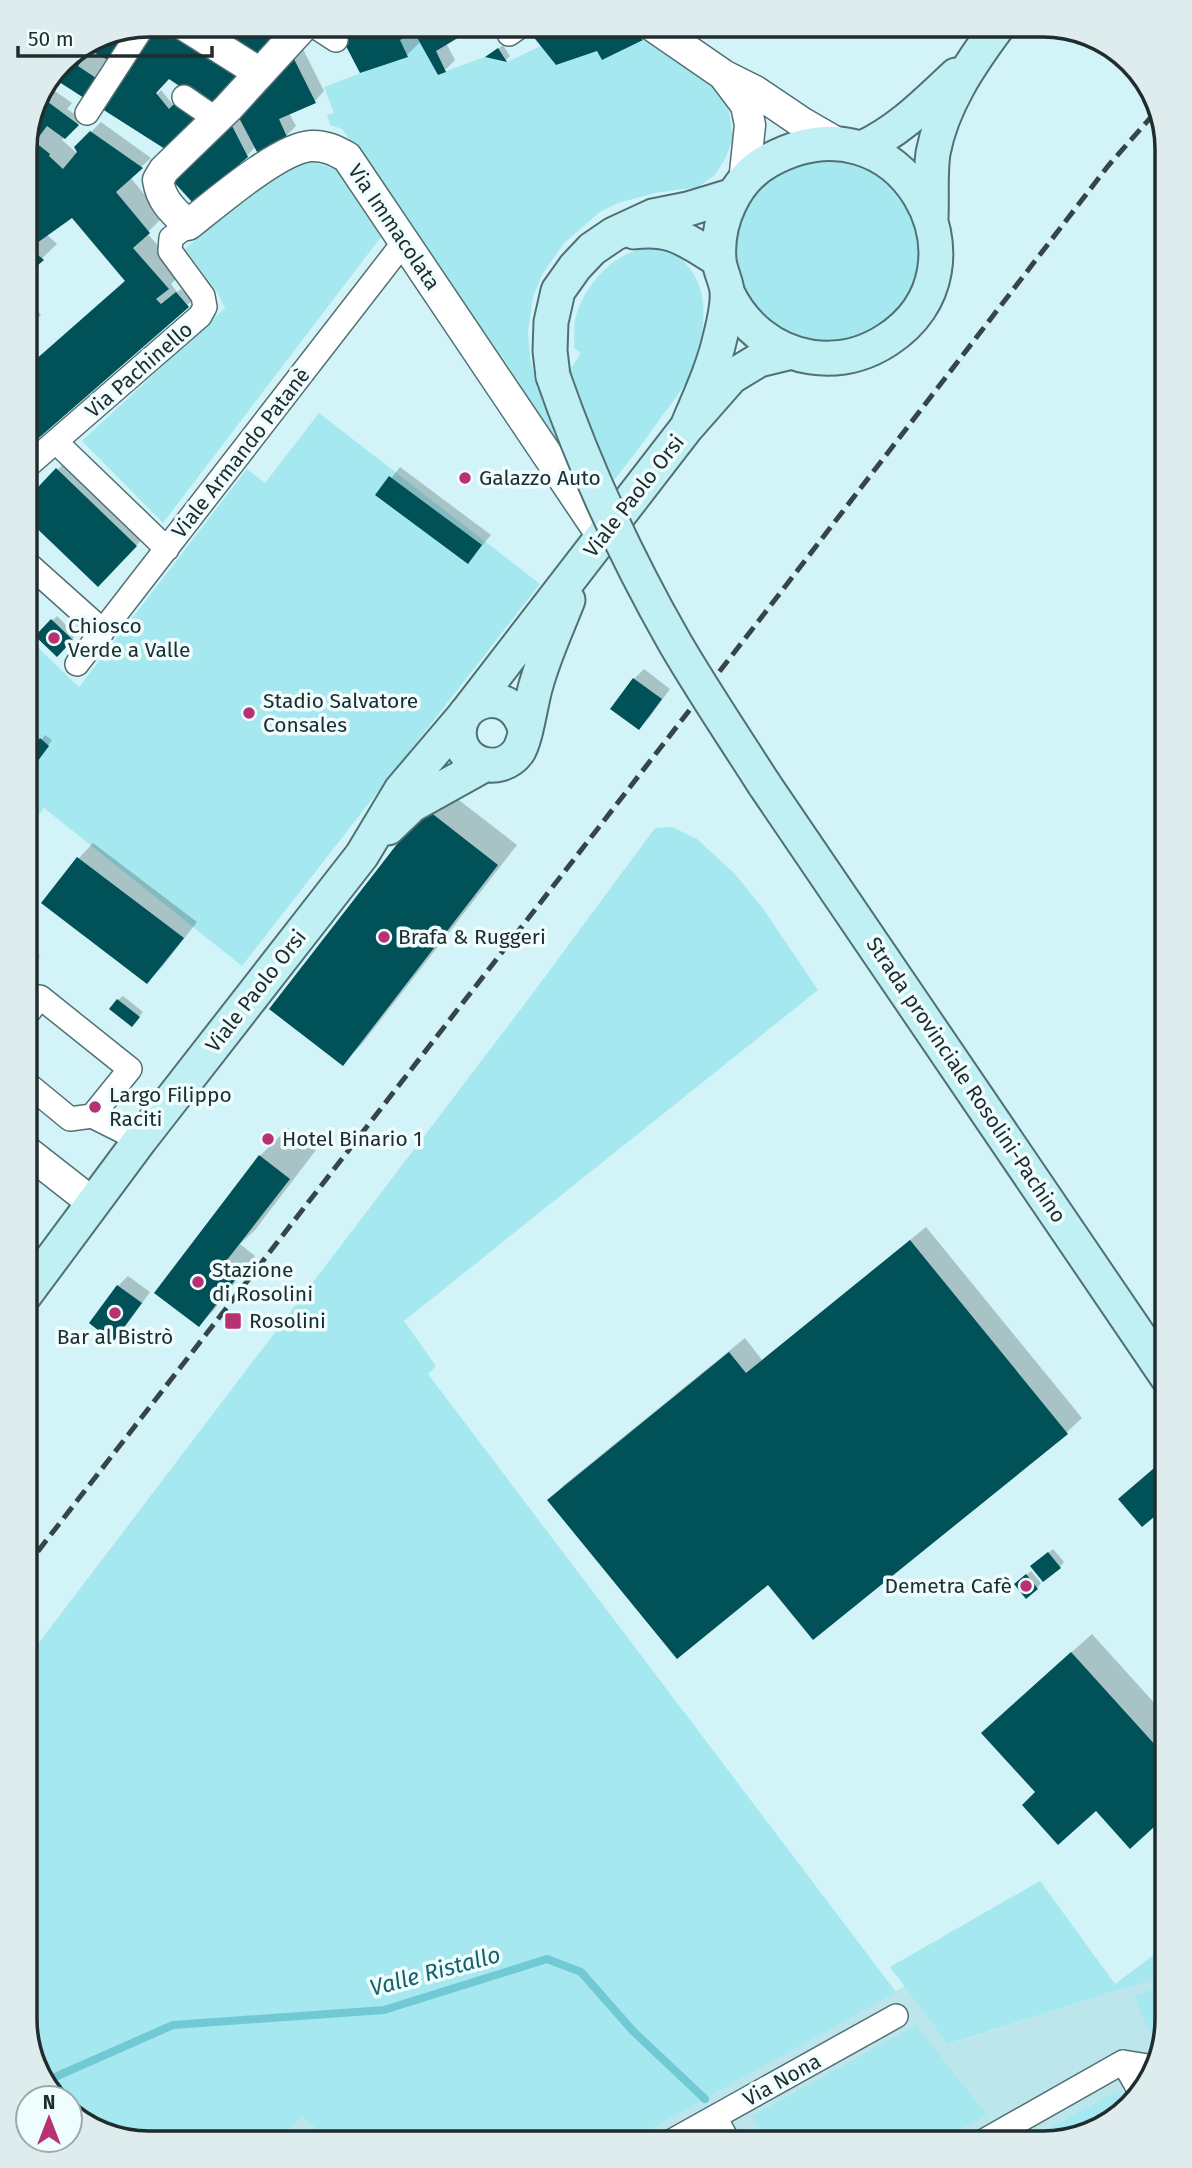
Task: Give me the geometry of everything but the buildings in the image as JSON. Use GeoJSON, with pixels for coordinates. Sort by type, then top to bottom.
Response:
{"type":"FeatureCollection","features":[{"type":"Feature","properties":{"kind":"main road"},"geometry":{"type":"LineString","coordinates":[[931,221],[933,156],[937,137],[947,106],[975,57],[990,37]]}},
{"type":"Feature","properties":{"kind":"main road"},"geometry":{"type":"LineString","coordinates":[[687,427],[720,339],[722,226],[739,188],[763,164],[786,151],[812,144],[850,146],[883,138],[905,123],[975,57]]}},
{"type":"Feature","properties":{"kind":"main road"},"geometry":{"type":"LineString","coordinates":[[614,234],[661,230],[681,237],[723,276],[738,312],[753,329],[771,343],[792,352],[820,358],[850,356],[878,346],[902,329],[920,306],[932,279],[936,250],[925,205],[906,176],[886,160],[850,146]]}},
{"type":"Feature","properties":{"kind":"main road","name":"Strada provinciale Rosolini-Pachino"},"geometry":{"type":"LineString","coordinates":[[739,188],[688,209],[653,216],[614,234],[592,249],[558,290],[551,322],[550,351],[554,376],[572,428],[602,499],[675,643],[764,784],[1155,1359]]}},
{"type":"Feature","properties":{"kind":"main road"},"geometry":{"type":"LineString","coordinates":[[687,427],[731,377],[760,360],[792,352]]}},
{"type":"Feature","properties":{"kind":"main road","name":"Viale Paolo Orsi"},"geometry":{"type":"LineString","coordinates":[[581,565],[687,427]]}},
{"type":"Feature","properties":{"kind":"main road"},"geometry":{"type":"LineString","coordinates":[[362,855],[401,790],[467,713],[581,565]]}},
{"type":"Feature","properties":{"kind":"main road"},"geometry":{"type":"LineString","coordinates":[[525,730],[517,712],[499,701],[489,700],[479,703],[467,713],[459,736],[467,755],[484,765],[506,762],[515,756],[524,740],[536,684],[581,565]]}},
{"type":"Feature","properties":{"kind":"main road"},"geometry":{"type":"LineString","coordinates":[[362,855],[412,805],[484,765]]}},
{"type":"Feature","properties":{"kind":"main road","name":"Viale Paolo Orsi"},"geometry":{"type":"LineString","coordinates":[[37,1279],[140,1140],[362,855]]}},
{"type":"Feature","properties":{"kind":"street"},"geometry":{"type":"LineString","coordinates":[[204,37],[260,73]]}},
{"type":"Feature","properties":{"kind":"street"},"geometry":{"type":"LineString","coordinates":[[188,225],[166,204],[159,191],[158,180],[164,170],[292,37]]}},
{"type":"Feature","properties":{"kind":"street"},"geometry":{"type":"LineString","coordinates":[[332,37],[336,40]]}},
{"type":"Feature","properties":{"kind":"street"},"geometry":{"type":"LineString","coordinates":[[677,37],[725,76],[755,91],[801,122],[850,146]]}},
{"type":"Feature","properties":{"kind":"street"},"geometry":{"type":"LineString","coordinates":[[87,113],[136,38]]}},
{"type":"Feature","properties":{"kind":"street"},"geometry":{"type":"LineString","coordinates":[[725,76],[746,105],[750,125],[739,188]]}},
{"type":"Feature","properties":{"kind":"street"},"geometry":{"type":"LineString","coordinates":[[184,97],[216,119]]}},
{"type":"Feature","properties":{"kind":"street","name":"Via Immacolata"},"geometry":{"type":"LineString","coordinates":[[188,225],[260,169],[301,147],[314,145],[332,148],[347,157],[602,536]]}},
{"type":"Feature","properties":{"kind":"street","name":"Via Pachinello"},"geometry":{"type":"LineString","coordinates":[[37,458],[200,316],[205,307],[203,296],[170,251],[171,238],[188,225]]}},
{"type":"Feature","properties":{"kind":"street","name":"Viale Armando Patanè"},"geometry":{"type":"LineString","coordinates":[[77,664],[404,242]]}},
{"type":"Feature","properties":{"kind":"street"},"geometry":{"type":"LineString","coordinates":[[56,442],[167,549]]}},
{"type":"Feature","properties":{"kind":"street"},"geometry":{"type":"LineString","coordinates":[[37,572],[103,631]]}},
{"type":"Feature","properties":{"kind":"street"},"geometry":{"type":"LineString","coordinates":[[37,1001],[40,997],[130,1069],[92,1116]]}},
{"type":"Feature","properties":{"kind":"street"},"geometry":{"type":"LineString","coordinates":[[37,1092],[71,1119],[92,1116],[140,1140]]}},
{"type":"Feature","properties":{"kind":"street"},"geometry":{"type":"LineString","coordinates":[[37,1159],[94,1204]]}},
{"type":"Feature","properties":{"kind":"street","name":"Via Nona"},"geometry":{"type":"LineString","coordinates":[[690,2131],[896,2016]]}},
{"type":"Feature","properties":{"kind":"street"},"geometry":{"type":"LineString","coordinates":[[1001,2131],[1123,2062],[1145,2066]]}},
{"type":"Feature","properties":{"kind":"street"},"geometry":{"type":"LineString","coordinates":[[1123,2062],[1135,2083]]}},
{"type":"Feature","properties":{"kind":"street"},"geometry":{"type":"LineString","coordinates":[[715,2117],[723,2131]]}},
{"type":"Feature","properties":{"kind":"shaded area"},"geometry":{"type":"Polygon","coordinates":[[[417,37],[438,74],[485,57],[507,62],[541,46],[556,65],[597,51],[603,60],[643,40],[718,89],[728,105],[733,138],[715,175],[698,187],[655,193],[618,203],[600,212],[564,243],[542,275],[533,297],[528,332],[536,382],[570,370],[581,353],[574,348],[575,320],[580,304],[594,281],[616,260],[644,249],[671,252],[692,272],[700,288],[703,328],[692,370],[677,396],[619,474],[593,504],[511,370],[342,129],[330,125],[327,115],[334,113],[324,87],[366,71],[400,40],[417,37]]]}},
{"type":"Feature","properties":{"kind":"shaded area"},"geometry":{"type":"Polygon","coordinates":[[[828,158],[864,165],[894,185],[914,215],[921,251],[914,287],[894,317],[864,337],[828,344],[792,337],[762,317],[742,287],[735,251],[742,215],[762,185],[792,165],[828,158]]]}},
{"type":"Feature","properties":{"kind":"shaded area"},"geometry":{"type":"Polygon","coordinates":[[[308,160],[335,169],[381,237],[163,523],[82,441],[225,308],[217,292],[185,249],[256,185],[276,172],[308,160]]]}},
{"type":"Feature","properties":{"kind":"shaded area","name":"Stadio Salvatore Consales"},"geometry":{"type":"Polygon","coordinates":[[[319,413],[540,584],[242,966],[44,808],[37,818],[37,647],[79,687],[247,469],[265,483],[319,413]]]}},
{"type":"Feature","properties":{"kind":"shaded area"},"geometry":{"type":"Polygon","coordinates":[[[672,827],[697,839],[735,874],[764,910],[818,990],[404,1321],[436,1366],[428,1374],[896,1992],[647,2131],[319,2131],[302,2116],[288,2131],[141,2131],[99,2120],[84,2110],[84,2084],[56,2082],[45,2062],[39,2041],[37,1645],[530,997],[655,828],[672,827]]]}},
{"type":"Feature","properties":{"kind":"shaded area"},"geometry":{"type":"Polygon","coordinates":[[[1040,1881],[1115,1984],[1155,1954],[1155,1979],[948,2044],[890,1967],[1040,1881]]]}},
{"type":"Feature","properties":{"kind":"shaded area"},"geometry":{"type":"Polygon","coordinates":[[[1155,1956],[1154,2034],[1144,2069],[1117,2103],[1086,2123],[1043,2131],[647,2131],[905,1986],[949,2044],[1120,1990],[1155,1956]]]}},
{"type":"Feature","properties":{"kind":"shaded area"},"geometry":{"type":"Polygon","coordinates":[[[1155,1988],[1154,2034],[1142,2015],[1134,1996],[1155,1988]]]}},
{"type":"Feature","properties":{"kind":"shaded area"},"geometry":{"type":"Polygon","coordinates":[[[916,2025],[987,2115],[957,2131],[761,2131],[752,2116],[916,2025]]]}},
{"type":"Feature","properties":{"kind":"shaded area"},"geometry":{"type":"Polygon","coordinates":[[[1118,2091],[1122,2098],[1106,2112],[1086,2123],[1045,2131],[1118,2091]]]}},
{"type":"Feature","properties":{"kind":"shaded area"},"geometry":{"type":"Polygon","coordinates":[[[302,2116],[319,2131],[288,2131],[302,2116]]]}},
{"type":"Feature","properties":{"kind":"waterway","name":"Valle Ristallo"},"geometry":{"type":"LineString","coordinates":[[54,2078],[173,2025],[384,2010],[547,1959],[581,1972],[633,2031],[705,2099]]}},
{"type":"Feature","properties":{"kind":"railway"},"geometry":{"type":"LineString","coordinates":[[37,1553],[1108,166],[1150,118]]}},
{"type":"Feature","properties":{"kind":"place","name":"Galazzo Auto"},"geometry":{"type":"Point","coordinates":[465,478]}},
{"type":"Feature","properties":{"kind":"place","name":"Chiosco Verde a Valle"},"geometry":{"type":"Point","coordinates":[54,638]}},
{"type":"Feature","properties":{"kind":"place","name":"Stadio Salvatore Consales"},"geometry":{"type":"Point","coordinates":[249,713]}},
{"type":"Feature","properties":{"kind":"place","name":"Brafa & Ruggeri"},"geometry":{"type":"Point","coordinates":[384,937]}},
{"type":"Feature","properties":{"kind":"place","name":"Largo Filippo Raciti"},"geometry":{"type":"Point","coordinates":[95,1107]}},
{"type":"Feature","properties":{"kind":"place","name":"Hotel Binario 1"},"geometry":{"type":"Point","coordinates":[268,1139]}},
{"type":"Feature","properties":{"kind":"place","name":"Stazione di Rosolini"},"geometry":{"type":"Point","coordinates":[198,1282]}},
{"type":"Feature","properties":{"kind":"place","name":"Bar al Bistrò"},"geometry":{"type":"Point","coordinates":[115,1313]}},
{"type":"Feature","properties":{"kind":"place","name":"Rosolini"},"geometry":{"type":"Point","coordinates":[233,1321]}},
{"type":"Feature","properties":{"kind":"place","name":"Demetra Cafè"},"geometry":{"type":"Point","coordinates":[1026,1586]}}]}
